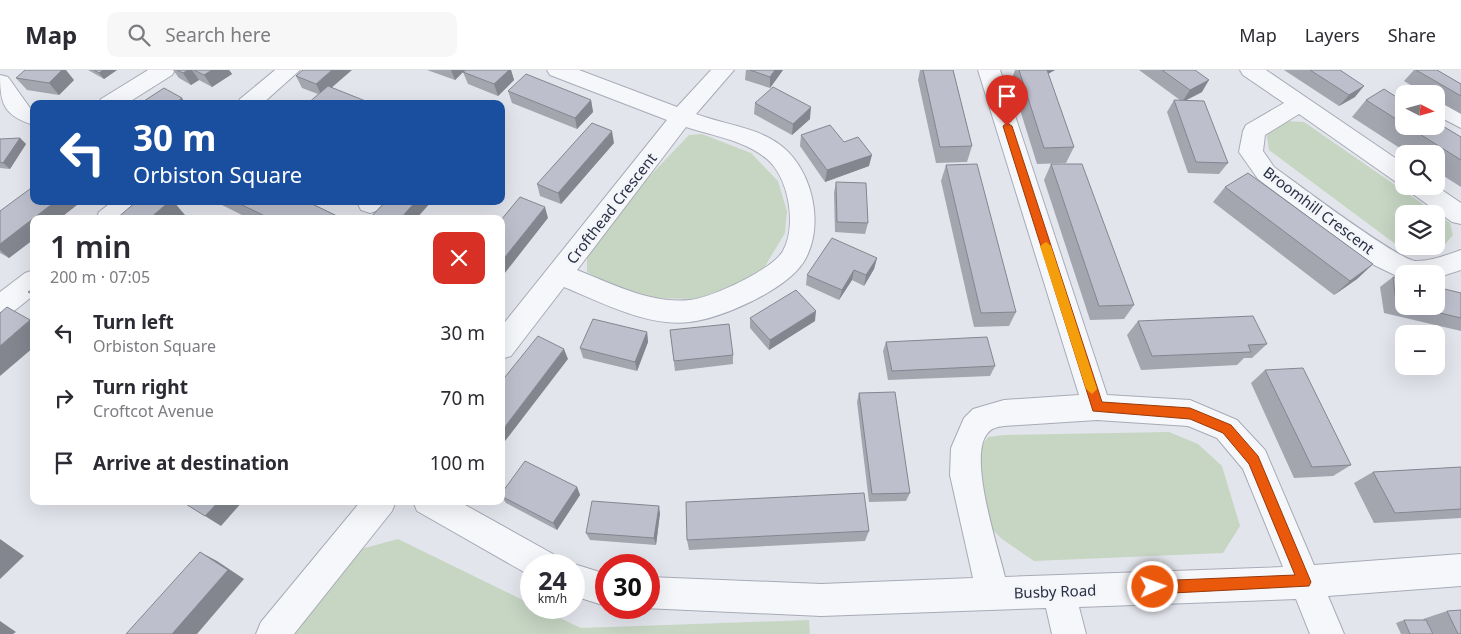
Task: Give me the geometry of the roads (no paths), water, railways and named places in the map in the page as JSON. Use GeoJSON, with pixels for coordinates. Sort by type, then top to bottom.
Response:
{"type":"FeatureCollection","features":[{"type":"Feature","properties":{"kind":"street"},"geometry":{"type":"LineString","coordinates":[[115,100],[164,70]]}},
{"type":"Feature","properties":{"kind":"street"},"geometry":{"type":"LineString","coordinates":[[253,100],[289,70]]}},
{"type":"Feature","properties":{"kind":"street"},"geometry":{"type":"LineString","coordinates":[[558,70],[682,116],[690,121],[755,140],[776,154],[790,172],[802,201],[802,229],[793,257],[767,281],[730,299],[690,311],[641,307],[560,274]]}},
{"type":"Feature","properties":{"kind":"street","name":"Crofthead Crescent"},"geometry":{"type":"LineString","coordinates":[[505,343],[682,116],[723,70]]}},
{"type":"Feature","properties":{"kind":"street"},"geometry":{"type":"LineString","coordinates":[[989,70],[1097,407]]}},
{"type":"Feature","properties":{"kind":"street"},"geometry":{"type":"LineString","coordinates":[[1251,70],[1298,105],[1395,170]]}},
{"type":"Feature","properties":{"kind":"street"},"geometry":{"type":"LineString","coordinates":[[0,82],[22,113],[30,116]]}},
{"type":"Feature","properties":{"kind":"street","name":"Broomhill Crescent"},"geometry":{"type":"LineString","coordinates":[[1298,105],[1254,131],[1251,152],[1266,173],[1383,258],[1412,272],[1442,267],[1461,260]]}},
{"type":"Feature","properties":{"kind":"street"},"geometry":{"type":"LineString","coordinates":[[1445,110],[1461,120]]}},
{"type":"Feature","properties":{"kind":"street"},"geometry":{"type":"LineString","coordinates":[[1431,195],[1461,215]]}},
{"type":"Feature","properties":{"kind":"street"},"geometry":{"type":"LineString","coordinates":[[113,215],[124,205]]}},
{"type":"Feature","properties":{"kind":"street"},"geometry":{"type":"LineString","coordinates":[[0,307],[30,283]]}},
{"type":"Feature","properties":{"kind":"street"},"geometry":{"type":"LineString","coordinates":[[993,594],[966,475],[966,448],[974,427],[983,418],[1004,413],[1097,407],[1190,413],[1227,429],[1254,460],[1327,634]]}},
{"type":"Feature","properties":{"kind":"street"},"geometry":{"type":"LineString","coordinates":[[272,634],[378,505]]}},
{"type":"Feature","properties":{"kind":"street"},"geometry":{"type":"LineString","coordinates":[[435,505],[522,554]]}},
{"type":"Feature","properties":{"kind":"street","name":"Busby Road"},"geometry":{"type":"LineString","coordinates":[[660,593],[821,600],[1304,582],[1461,570]]}},
{"type":"Feature","properties":{"kind":"street"},"geometry":{"type":"LineString","coordinates":[[1059,591],[1069,634]]}}]}
